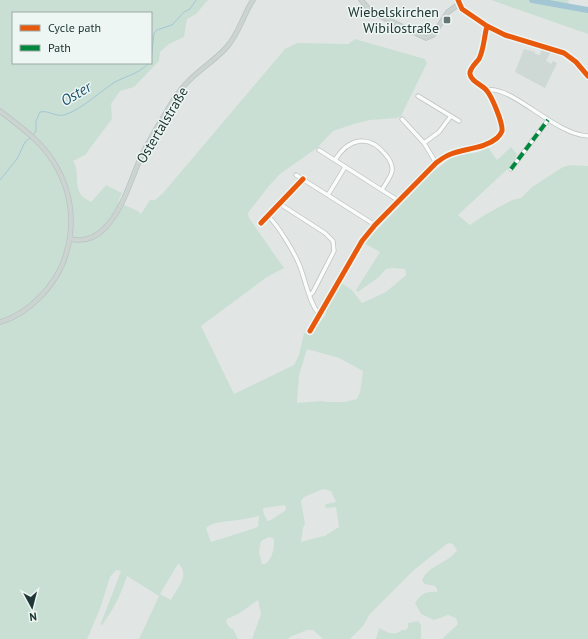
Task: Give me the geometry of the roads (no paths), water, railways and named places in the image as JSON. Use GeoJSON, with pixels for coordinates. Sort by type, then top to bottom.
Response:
{"type":"FeatureCollection","features":[{"type":"Feature","properties":{"kind":"main road","name":"Ostertalstraße"},"geometry":{"type":"LineString","coordinates":[[70,239],[90,239],[99,234],[108,225],[120,205],[142,154],[178,94],[194,76],[222,52],[232,41],[253,0]]}},
{"type":"Feature","properties":{"kind":"main road"},"geometry":{"type":"LineString","coordinates":[[361,0],[368,8],[378,15],[426,38],[433,35],[448,12],[458,2],[469,15],[505,35],[564,53],[576,62],[588,76]]}},
{"type":"Feature","properties":{"kind":"main road"},"geometry":{"type":"LineString","coordinates":[[0,111],[25,130],[43,148],[59,170],[70,201],[71,216],[70,239],[63,264],[48,288],[36,302],[20,314],[0,322]]}},
{"type":"Feature","properties":{"kind":"street"},"geometry":{"type":"LineString","coordinates":[[310,331],[353,256],[375,225],[436,163],[448,155],[478,148],[493,141],[502,132],[501,124],[487,90],[471,78],[470,73],[480,54],[487,26]]}},
{"type":"Feature","properties":{"kind":"street"},"geometry":{"type":"LineString","coordinates":[[487,90],[493,90],[510,96],[563,130],[588,136]]}},
{"type":"Feature","properties":{"kind":"street"},"geometry":{"type":"LineString","coordinates":[[418,96],[459,121]]}},
{"type":"Feature","properties":{"kind":"street"},"geometry":{"type":"LineString","coordinates":[[424,143],[439,132],[451,116]]}},
{"type":"Feature","properties":{"kind":"street"},"geometry":{"type":"LineString","coordinates":[[402,119],[424,143],[436,163]]}},
{"type":"Feature","properties":{"kind":"street"},"geometry":{"type":"LineString","coordinates":[[511,169],[548,120]]}},
{"type":"Feature","properties":{"kind":"street"},"geometry":{"type":"LineString","coordinates":[[335,160],[343,149],[355,142],[365,141],[375,144],[387,156],[392,168],[392,172],[382,190]]}},
{"type":"Feature","properties":{"kind":"street"},"geometry":{"type":"LineString","coordinates":[[319,150],[399,201]]}},
{"type":"Feature","properties":{"kind":"street"},"geometry":{"type":"LineString","coordinates":[[328,195],[345,167]]}},
{"type":"Feature","properties":{"kind":"street"},"geometry":{"type":"LineString","coordinates":[[296,174],[375,225]]}},
{"type":"Feature","properties":{"kind":"street"},"geometry":{"type":"LineString","coordinates":[[262,223],[303,179]]}},
{"type":"Feature","properties":{"kind":"street"},"geometry":{"type":"LineString","coordinates":[[280,204],[330,236],[333,241],[334,248],[332,256],[310,295]]}},
{"type":"Feature","properties":{"kind":"street"},"geometry":{"type":"LineString","coordinates":[[268,216],[275,224],[298,262],[313,304],[319,314]]}},
{"type":"Feature","properties":{"kind":"waterway","name":"Oster"},"geometry":{"type":"LineString","coordinates":[[152,52],[154,33],[157,30],[172,25],[184,12],[190,9],[196,0]]}},
{"type":"Feature","properties":{"kind":"waterway"},"geometry":{"type":"LineString","coordinates":[[532,0],[588,10]]}},
{"type":"Feature","properties":{"kind":"waterway","name":"Oster"},"geometry":{"type":"LineString","coordinates":[[33,135],[36,131],[36,121],[40,112],[61,115],[70,113],[114,83],[140,71],[148,64]]}},
{"type":"Feature","properties":{"kind":"waterway","name":"Oster"},"geometry":{"type":"LineString","coordinates":[[0,180],[17,159],[25,142],[31,137]]}},
{"type":"Feature","properties":{"kind":"place","name":"Wiebelskirchen Wibilostraße"},"geometry":{"type":"Point","coordinates":[447,20]}}]}
